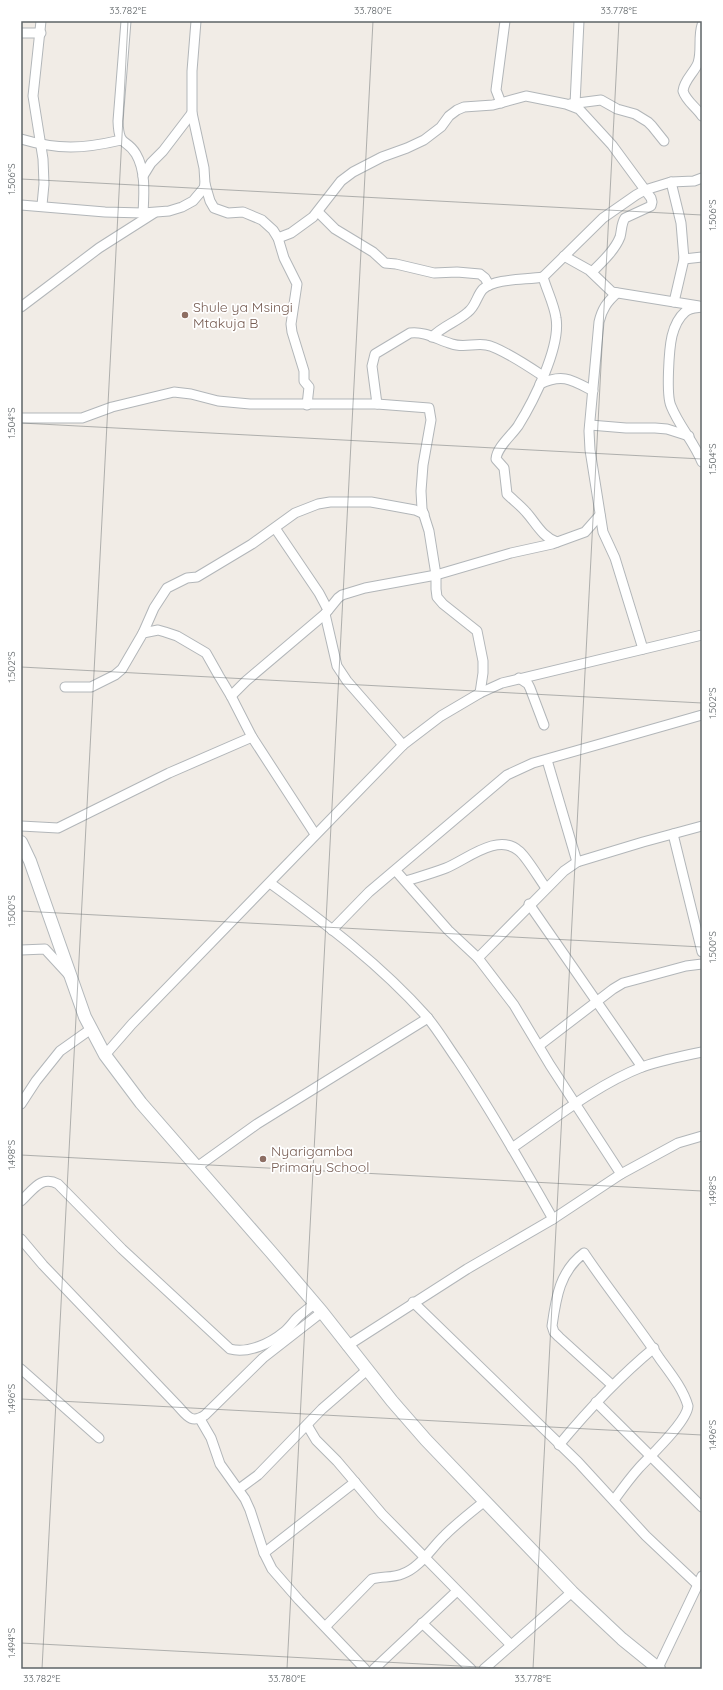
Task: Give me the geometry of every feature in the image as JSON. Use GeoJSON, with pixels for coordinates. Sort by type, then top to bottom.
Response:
{"type":"FeatureCollection","features":[{"type":"Feature","properties":{"kind":"street"},"geometry":{"type":"LineString","coordinates":[[42,21],[33,96],[42,145],[44,172],[42,205]]}},
{"type":"Feature","properties":{"kind":"street"},"geometry":{"type":"LineString","coordinates":[[126,21],[118,133],[121,140],[132,148],[137,155],[143,176],[143,213]]}},
{"type":"Feature","properties":{"kind":"street"},"geometry":{"type":"LineString","coordinates":[[196,21],[192,71],[192,113],[204,168],[205,184],[210,201],[214,208],[228,213],[243,212],[262,220],[273,230],[278,238],[284,258],[297,284],[291,324],[304,372],[304,382],[309,386],[307,405]]}},
{"type":"Feature","properties":{"kind":"street"},"geometry":{"type":"LineString","coordinates":[[501,103],[496,90],[504,21]]}},
{"type":"Feature","properties":{"kind":"street"},"geometry":{"type":"LineString","coordinates":[[571,104],[579,21]]}},
{"type":"Feature","properties":{"kind":"street"},"geometry":{"type":"LineString","coordinates":[[702,25],[698,63],[686,82],[683,91],[689,102],[697,108],[702,116]]}},
{"type":"Feature","properties":{"kind":"street"},"geometry":{"type":"LineString","coordinates":[[21,33],[41,33]]}},
{"type":"Feature","properties":{"kind":"street"},"geometry":{"type":"LineString","coordinates":[[278,238],[299,228],[318,212],[341,181],[353,172],[382,157],[424,140],[440,127],[456,110],[464,107],[501,103],[526,96],[571,104],[601,100],[617,109],[635,114],[648,122],[664,140]]}},
{"type":"Feature","properties":{"kind":"street"},"geometry":{"type":"LineString","coordinates":[[571,104],[594,124],[612,145],[652,202],[651,206],[625,218],[622,222],[620,237],[617,242],[604,260],[592,272]]}},
{"type":"Feature","properties":{"kind":"street"},"geometry":{"type":"LineString","coordinates":[[143,176],[151,163],[163,151],[192,113]]}},
{"type":"Feature","properties":{"kind":"street"},"geometry":{"type":"LineString","coordinates":[[21,139],[42,145],[86,147],[121,140]]}},
{"type":"Feature","properties":{"kind":"street"},"geometry":{"type":"LineString","coordinates":[[432,337],[442,328],[470,312],[482,291],[489,285],[506,280],[543,277],[603,218],[645,190],[671,182],[694,181],[702,178]]}},
{"type":"Feature","properties":{"kind":"street"},"geometry":{"type":"LineString","coordinates":[[671,182],[681,223],[684,259],[674,302]]}},
{"type":"Feature","properties":{"kind":"street"},"geometry":{"type":"LineString","coordinates":[[21,205],[42,205],[105,212],[143,213],[176,209],[193,202],[204,188],[205,184]]}},
{"type":"Feature","properties":{"kind":"street"},"geometry":{"type":"LineString","coordinates":[[21,307],[99,248],[157,211]]}},
{"type":"Feature","properties":{"kind":"street"},"geometry":{"type":"LineString","coordinates":[[318,212],[335,229],[373,252],[385,263],[396,264],[434,273],[457,272],[480,274],[485,278],[489,285]]}},
{"type":"Feature","properties":{"kind":"street"},"geometry":{"type":"LineString","coordinates":[[564,256],[592,272],[607,289],[617,294],[702,307]]}},
{"type":"Feature","properties":{"kind":"street"},"geometry":{"type":"LineString","coordinates":[[684,259],[702,257]]}},
{"type":"Feature","properties":{"kind":"street"},"geometry":{"type":"LineString","coordinates":[[543,277],[556,319],[554,341],[542,380],[518,425],[498,451],[496,459],[504,468],[507,494],[527,513],[543,534],[557,542]]}},
{"type":"Feature","properties":{"kind":"street"},"geometry":{"type":"LineString","coordinates":[[617,294],[607,302],[602,310],[589,431],[590,450],[603,532],[615,558],[643,649]]}},
{"type":"Feature","properties":{"kind":"street"},"geometry":{"type":"LineString","coordinates":[[702,307],[690,309],[682,315],[675,327],[671,344],[668,396],[671,407],[689,436],[702,462]]}},
{"type":"Feature","properties":{"kind":"street"},"geometry":{"type":"LineString","coordinates":[[377,404],[372,366],[375,354],[410,334],[422,333],[453,345],[488,346],[542,380],[558,378],[574,381],[593,391]]}},
{"type":"Feature","properties":{"kind":"street"},"geometry":{"type":"LineString","coordinates":[[21,418],[82,418],[112,407],[174,392],[191,394],[218,401],[250,404],[377,404],[427,407],[431,410],[431,420],[423,465],[421,491],[422,509],[436,575],[437,597],[443,604],[477,631],[483,661],[483,674],[480,693]]}},
{"type":"Feature","properties":{"kind":"street"},"geometry":{"type":"LineString","coordinates":[[590,425],[667,429],[689,436]]}},
{"type":"Feature","properties":{"kind":"street"},"geometry":{"type":"LineString","coordinates":[[66,687],[91,687],[115,675],[122,669],[143,633],[154,608],[167,588],[187,578],[197,577],[252,544],[295,513],[318,504],[330,502],[370,502],[415,510],[424,514]]}},
{"type":"Feature","properties":{"kind":"street"},"geometry":{"type":"LineString","coordinates":[[232,696],[246,681],[327,612],[338,598],[347,593],[436,575],[557,542],[585,532],[600,515]]}},
{"type":"Feature","properties":{"kind":"street"},"geometry":{"type":"LineString","coordinates":[[275,528],[319,593],[327,612],[337,666],[347,681],[404,745]]}},
{"type":"Feature","properties":{"kind":"street"},"geometry":{"type":"LineString","coordinates":[[143,633],[158,630],[166,632],[177,636],[206,653],[232,696],[252,737],[315,834]]}},
{"type":"Feature","properties":{"kind":"street"},"geometry":{"type":"LineString","coordinates":[[105,1055],[132,1024],[270,883],[315,834],[404,745],[441,716],[480,693],[502,683],[702,635]]}},
{"type":"Feature","properties":{"kind":"street"},"geometry":{"type":"LineString","coordinates":[[519,678],[528,684],[544,725]]}},
{"type":"Feature","properties":{"kind":"street"},"geometry":{"type":"LineString","coordinates":[[332,930],[369,892],[396,871],[507,775],[533,763],[702,715]]}},
{"type":"Feature","properties":{"kind":"street"},"geometry":{"type":"LineString","coordinates":[[21,826],[58,828],[169,773],[252,737]]}},
{"type":"Feature","properties":{"kind":"street"},"geometry":{"type":"LineString","coordinates":[[547,760],[577,862]]}},
{"type":"Feature","properties":{"kind":"street"},"geometry":{"type":"LineString","coordinates":[[478,958],[529,904],[564,871],[577,862],[702,826]]}},
{"type":"Feature","properties":{"kind":"street"},"geometry":{"type":"LineString","coordinates":[[540,1045],[623,983],[698,964],[698,960],[702,952],[673,834]]}},
{"type":"Feature","properties":{"kind":"street"},"geometry":{"type":"LineString","coordinates":[[21,842],[30,861],[85,1017],[105,1055],[141,1103],[271,1252],[426,1440],[572,1592],[622,1639],[659,1669],[702,1576]]}},
{"type":"Feature","properties":{"kind":"street"},"geometry":{"type":"LineString","coordinates":[[406,881],[447,868],[481,849],[490,846],[507,845],[520,851],[546,888]]}},
{"type":"Feature","properties":{"kind":"street"},"geometry":{"type":"LineString","coordinates":[[396,871],[448,930],[478,958],[514,1005],[575,1104],[621,1174]]}},
{"type":"Feature","properties":{"kind":"street"},"geometry":{"type":"LineString","coordinates":[[270,883],[332,930],[400,988],[428,1018],[469,1078],[512,1148],[553,1220]]}},
{"type":"Feature","properties":{"kind":"street"},"geometry":{"type":"LineString","coordinates":[[529,904],[562,949],[642,1067]]}},
{"type":"Feature","properties":{"kind":"street"},"geometry":{"type":"LineString","coordinates":[[21,950],[45,949],[70,976]]}},
{"type":"Feature","properties":{"kind":"street"},"geometry":{"type":"LineString","coordinates":[[197,1167],[256,1124],[428,1018]]}},
{"type":"Feature","properties":{"kind":"street"},"geometry":{"type":"LineString","coordinates":[[21,1104],[36,1081],[60,1051],[91,1029]]}},
{"type":"Feature","properties":{"kind":"street"},"geometry":{"type":"LineString","coordinates":[[512,1148],[575,1104],[624,1076],[642,1067],[668,1059],[702,1052]]}},
{"type":"Feature","properties":{"kind":"street"},"geometry":{"type":"LineString","coordinates":[[347,1346],[467,1268],[553,1220],[621,1174],[678,1143],[702,1136]]}},
{"type":"Feature","properties":{"kind":"street"},"geometry":{"type":"LineString","coordinates":[[21,1201],[41,1182],[52,1180],[58,1184],[122,1249],[230,1349],[237,1351],[246,1350],[275,1338],[284,1332],[298,1317],[318,1308]]}},
{"type":"Feature","properties":{"kind":"street"},"geometry":{"type":"LineString","coordinates":[[21,1239],[43,1265],[189,1418],[194,1420],[200,1419],[216,1405],[263,1358],[318,1308]]}},
{"type":"Feature","properties":{"kind":"street"},"geometry":{"type":"LineString","coordinates":[[612,1385],[554,1332],[552,1326],[560,1286],[567,1269],[574,1260],[584,1253],[607,1287],[654,1348],[678,1385],[688,1406],[688,1409],[680,1423],[627,1482],[614,1500]]}},
{"type":"Feature","properties":{"kind":"street"},"geometry":{"type":"LineString","coordinates":[[413,1302],[614,1500],[646,1536],[698,1585]]}},
{"type":"Feature","properties":{"kind":"street"},"geometry":{"type":"LineString","coordinates":[[559,1445],[612,1385],[626,1371],[654,1348]]}},
{"type":"Feature","properties":{"kind":"street"},"geometry":{"type":"LineString","coordinates":[[21,1368],[99,1438]]}},
{"type":"Feature","properties":{"kind":"street"},"geometry":{"type":"LineString","coordinates":[[239,1489],[258,1475],[322,1409],[367,1370]]}},
{"type":"Feature","properties":{"kind":"street"},"geometry":{"type":"LineString","coordinates":[[596,1402],[702,1508]]}},
{"type":"Feature","properties":{"kind":"street"},"geometry":{"type":"LineString","coordinates":[[200,1419],[211,1438],[220,1464],[239,1489],[250,1510],[264,1553],[272,1569],[282,1582],[326,1626],[365,1669]]}},
{"type":"Feature","properties":{"kind":"street"},"geometry":{"type":"LineString","coordinates":[[307,1425],[316,1440],[337,1461],[354,1482],[424,1558],[511,1645]]}},
{"type":"Feature","properties":{"kind":"street"},"geometry":{"type":"LineString","coordinates":[[264,1553],[354,1482]]}},
{"type":"Feature","properties":{"kind":"street"},"geometry":{"type":"LineString","coordinates":[[326,1626],[372,1579],[403,1574],[424,1558],[444,1535],[484,1501]]}},
{"type":"Feature","properties":{"kind":"street"},"geometry":{"type":"LineString","coordinates":[[374,1669],[458,1591]]}},
{"type":"Feature","properties":{"kind":"street"},"geometry":{"type":"LineString","coordinates":[[484,1669],[572,1592]]}},
{"type":"Feature","properties":{"kind":"street"},"geometry":{"type":"LineString","coordinates":[[422,1623],[471,1669]]}},
{"type":"Feature","properties":{"kind":"place","name":"Shule ya Msingi Mtakuja B"},"geometry":{"type":"Point","coordinates":[185,315]}},
{"type":"Feature","properties":{"kind":"place","name":"Nyarigamba Primary School"},"geometry":{"type":"Point","coordinates":[263,1159]}}]}
